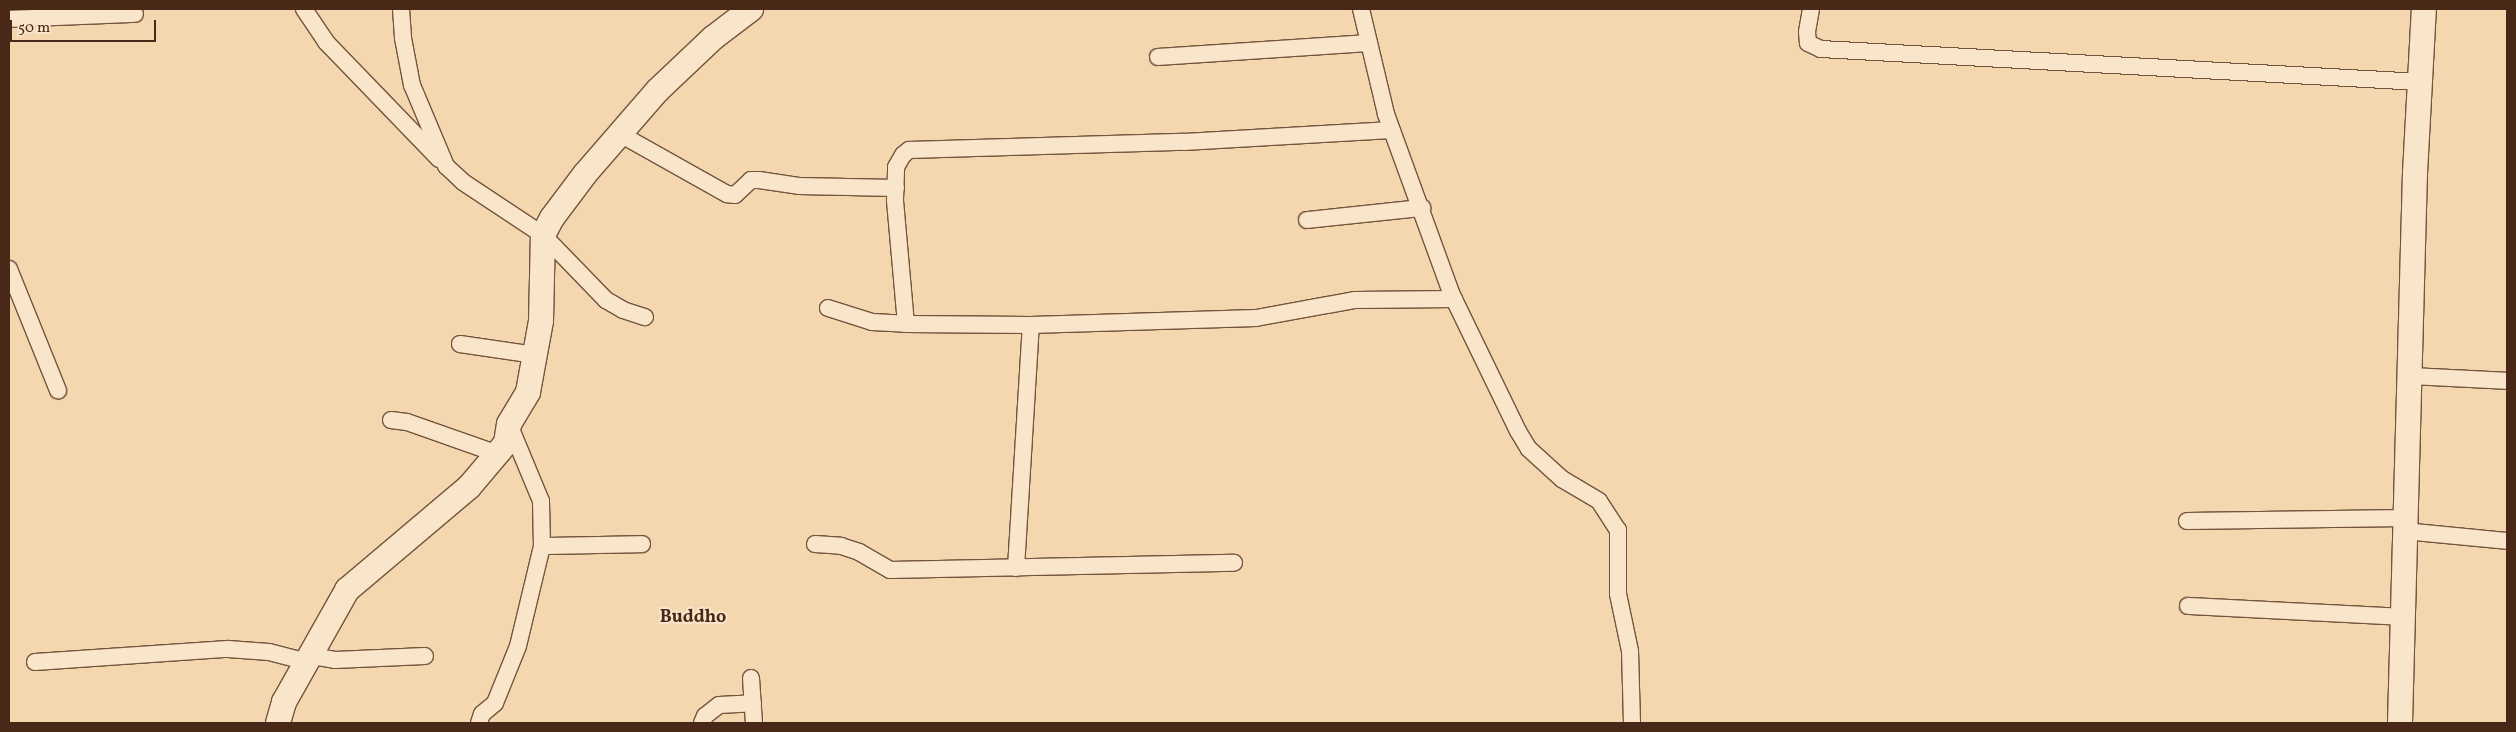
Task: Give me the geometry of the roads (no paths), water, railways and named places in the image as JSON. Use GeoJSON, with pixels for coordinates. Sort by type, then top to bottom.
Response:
{"type":"FeatureCollection","features":[{"type":"Feature","properties":{"kind":"street"},"geometry":{"type":"LineString","coordinates":[[304,9],[326,42],[463,182],[543,235],[606,300],[623,310],[646,317]]}},
{"type":"Feature","properties":{"kind":"street"},"geometry":{"type":"LineString","coordinates":[[401,9],[403,38],[412,85],[446,166]]}},
{"type":"Feature","properties":{"kind":"street"},"geometry":{"type":"LineString","coordinates":[[278,723],[284,702],[310,659],[347,590],[469,487],[506,443],[510,424],[528,392],[541,321],[543,235],[558,210],[658,90],[713,38],[751,9]]}},
{"type":"Feature","properties":{"kind":"street"},"geometry":{"type":"LineString","coordinates":[[1361,9],[1392,130],[1454,299],[1529,449],[1562,479],[1599,501],[1618,530],[1618,594],[1630,650],[1632,723]]}},
{"type":"Feature","properties":{"kind":"street"},"geometry":{"type":"LineString","coordinates":[[1811,9],[1807,32],[1808,43],[1821,50],[2420,82]]}},
{"type":"Feature","properties":{"kind":"street"},"geometry":{"type":"LineString","coordinates":[[2400,723],[2415,173],[2424,9]]}},
{"type":"Feature","properties":{"kind":"street"},"geometry":{"type":"LineString","coordinates":[[9,19],[135,14]]}},
{"type":"Feature","properties":{"kind":"street"},"geometry":{"type":"LineString","coordinates":[[1158,57],[1369,43]]}},
{"type":"Feature","properties":{"kind":"street"},"geometry":{"type":"LineString","coordinates":[[906,324],[896,168],[903,154],[909,150],[1184,142],[1392,130]]}},
{"type":"Feature","properties":{"kind":"street"},"geometry":{"type":"LineString","coordinates":[[620,134],[727,194],[735,195],[751,180],[800,186],[896,188]]}},
{"type":"Feature","properties":{"kind":"street"},"geometry":{"type":"LineString","coordinates":[[1308,220],[1422,208]]}},
{"type":"Feature","properties":{"kind":"street"},"geometry":{"type":"LineString","coordinates":[[9,269],[58,390]]}},
{"type":"Feature","properties":{"kind":"street"},"geometry":{"type":"LineString","coordinates":[[828,308],[872,322],[906,324],[1031,324],[1256,318],[1355,300],[1454,299]]}},
{"type":"Feature","properties":{"kind":"street"},"geometry":{"type":"LineString","coordinates":[[1016,568],[1031,324]]}},
{"type":"Feature","properties":{"kind":"street"},"geometry":{"type":"LineString","coordinates":[[460,344],[535,355]]}},
{"type":"Feature","properties":{"kind":"street"},"geometry":{"type":"LineString","coordinates":[[2409,376],[2507,381]]}},
{"type":"Feature","properties":{"kind":"street"},"geometry":{"type":"LineString","coordinates":[[391,420],[407,422],[498,454]]}},
{"type":"Feature","properties":{"kind":"street"},"geometry":{"type":"LineString","coordinates":[[479,723],[482,714],[495,703],[518,646],[542,546],[541,500],[510,424]]}},
{"type":"Feature","properties":{"kind":"street"},"geometry":{"type":"LineString","coordinates":[[2187,521],[2404,525],[2507,541]]}},
{"type":"Feature","properties":{"kind":"street"},"geometry":{"type":"LineString","coordinates":[[542,546],[642,544]]}},
{"type":"Feature","properties":{"kind":"street"},"geometry":{"type":"LineString","coordinates":[[815,544],[841,546],[858,552],[890,570],[1234,563]]}},
{"type":"Feature","properties":{"kind":"street"},"geometry":{"type":"LineString","coordinates":[[2188,606],[2402,617]]}},
{"type":"Feature","properties":{"kind":"street"},"geometry":{"type":"LineString","coordinates":[[35,662],[228,649],[269,652],[310,659],[335,660],[425,656]]}},
{"type":"Feature","properties":{"kind":"street"},"geometry":{"type":"LineString","coordinates":[[751,678],[754,723]]}},
{"type":"Feature","properties":{"kind":"street"},"geometry":{"type":"LineString","coordinates":[[702,723],[705,716],[719,705],[753,703]]}},
{"type":"Feature","properties":{"kind":"district","name":"Buddho"},"geometry":{"type":"Point","coordinates":[693,618]}}]}
